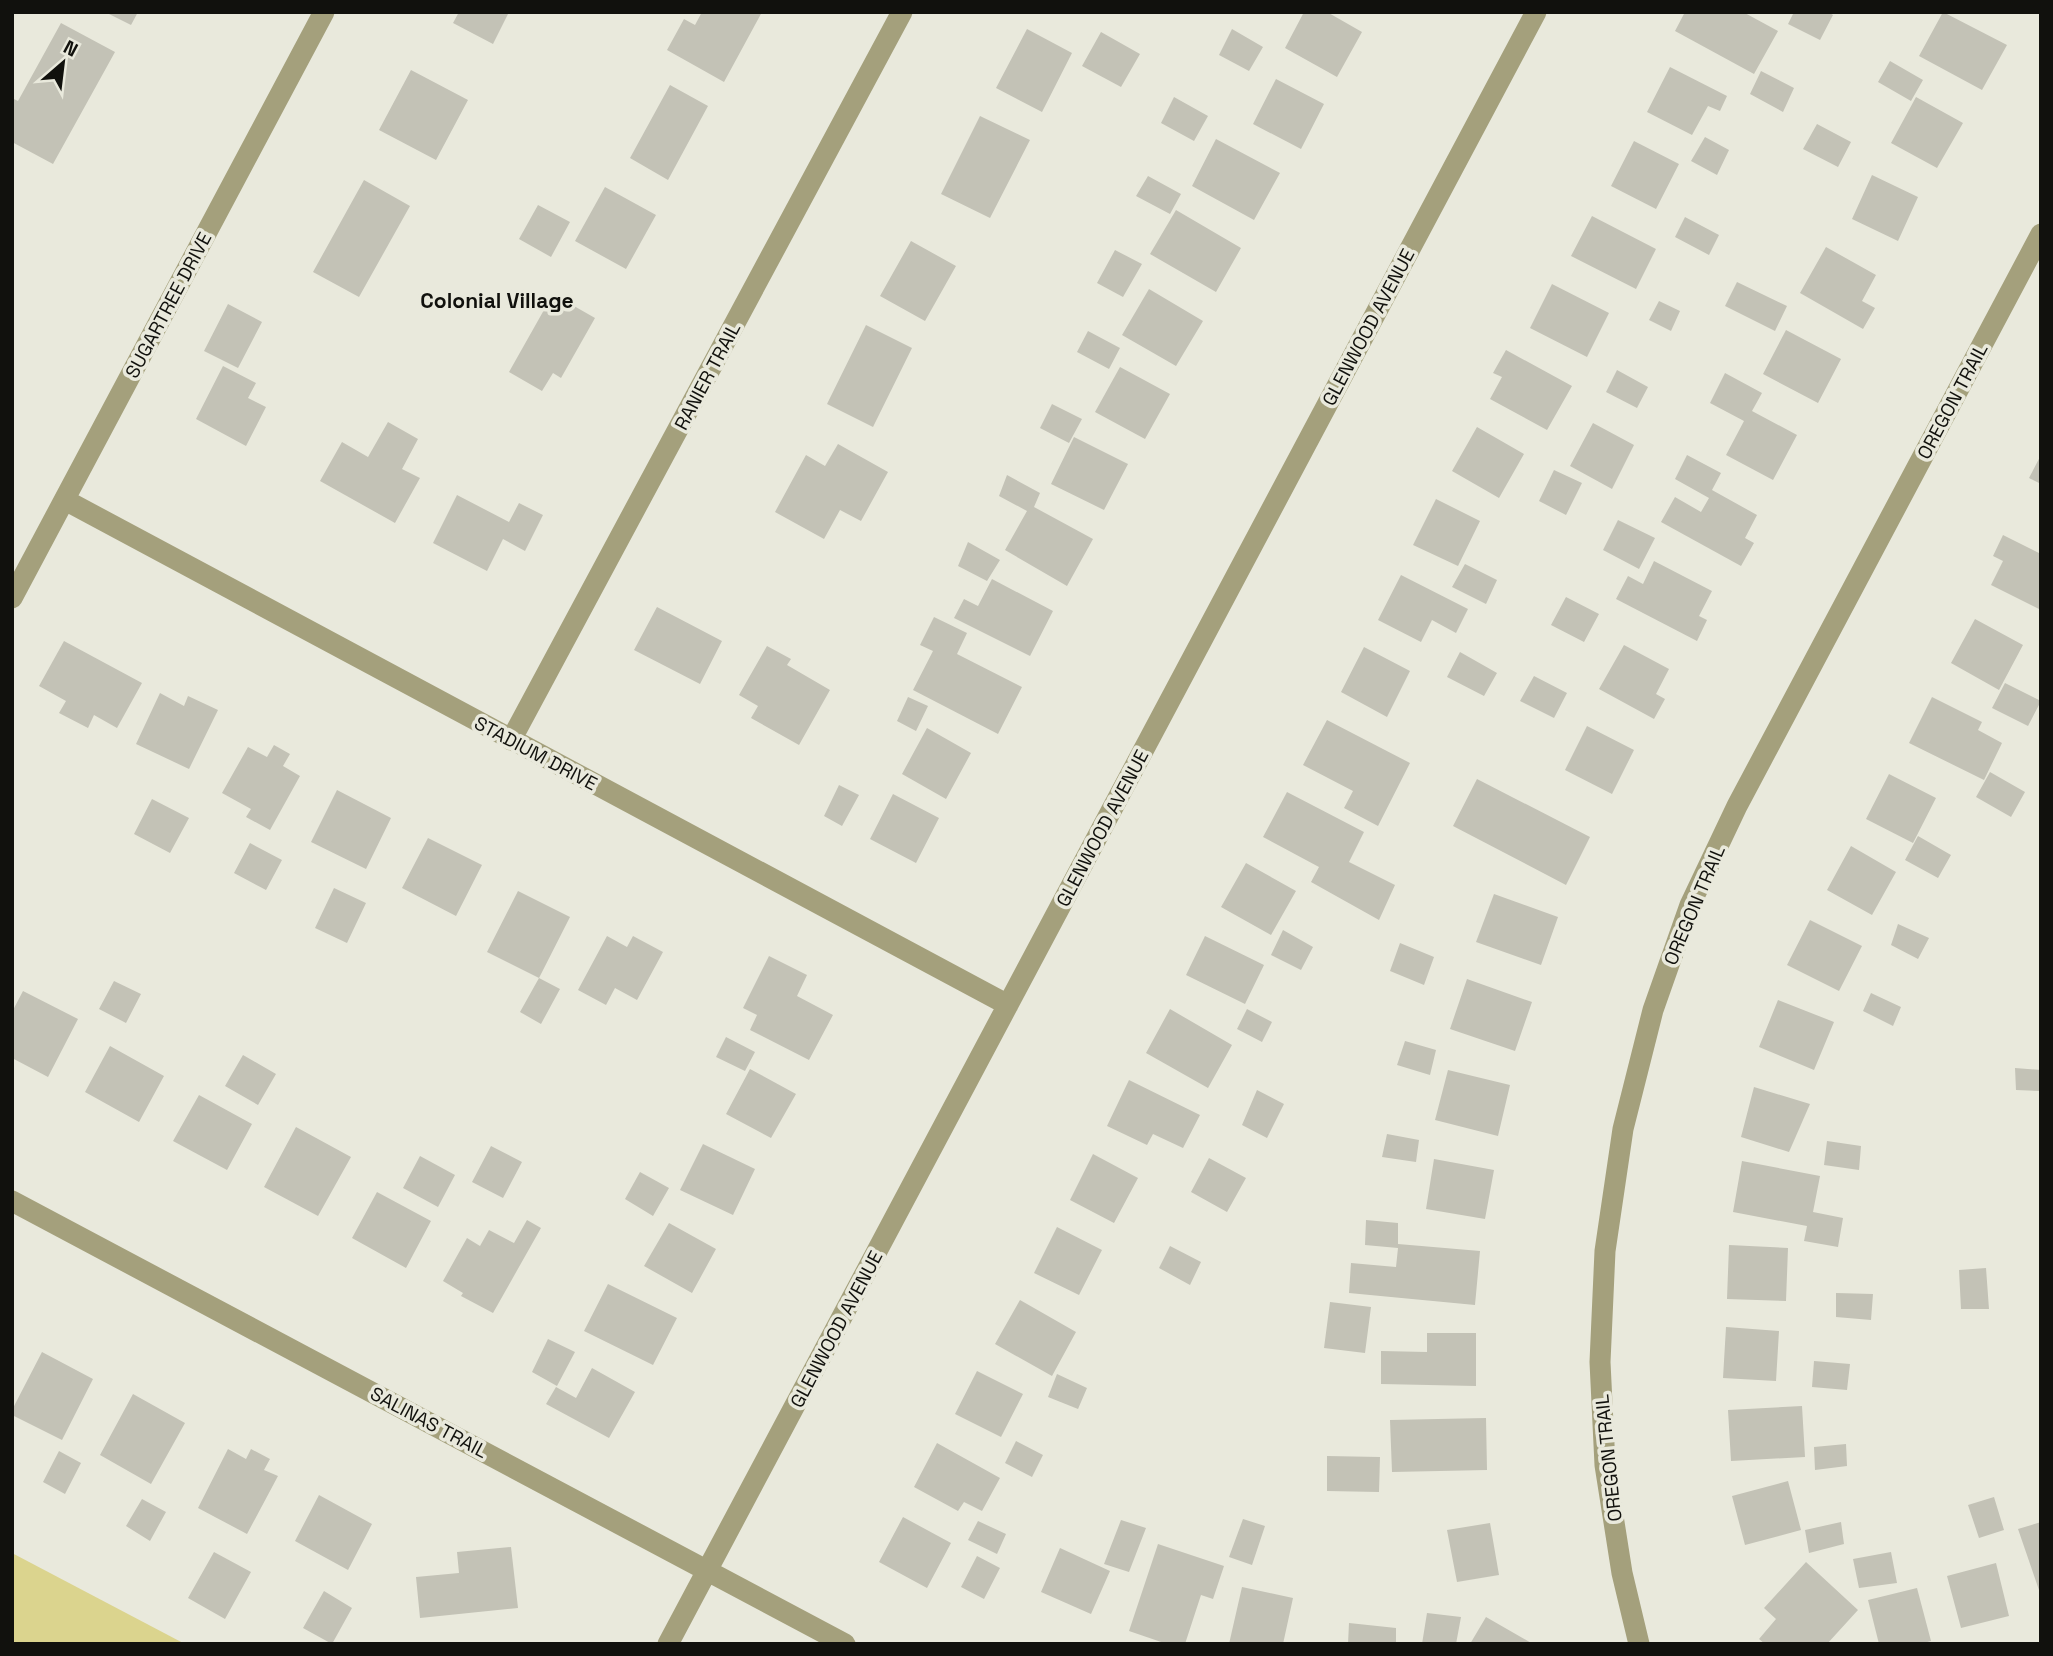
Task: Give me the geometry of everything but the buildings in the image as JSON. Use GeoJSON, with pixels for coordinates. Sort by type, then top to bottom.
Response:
{"type":"FeatureCollection","features":[{"type":"Feature","properties":{"kind":"street","name":"SUGARTREE DRIVE"},"geometry":{"type":"LineString","coordinates":[[12,598],[324,12]]}},
{"type":"Feature","properties":{"kind":"street","name":"RANIER TRAIL"},"geometry":{"type":"LineString","coordinates":[[511,740],[902,12]]}},
{"type":"Feature","properties":{"kind":"street","name":"GLENWOOD AVENUE"},"geometry":{"type":"LineString","coordinates":[[668,1644],[1535,12]]}},
{"type":"Feature","properties":{"kind":"street","name":"OREGON TRAIL"},"geometry":{"type":"LineString","coordinates":[[1639,1644],[1622,1573],[1605,1465],[1600,1362],[1605,1251],[1621,1143],[1653,1010],[1690,905],[1737,806],[2041,234]]}},
{"type":"Feature","properties":{"kind":"street","name":"STADIUM DRIVE"},"geometry":{"type":"LineString","coordinates":[[65,500],[1008,1005]]}},
{"type":"Feature","properties":{"kind":"street","name":"SALINAS TRAIL"},"geometry":{"type":"LineString","coordinates":[[12,1201],[845,1644]]}},
{"type":"Feature","properties":{"kind":"shaded area"},"geometry":{"type":"Polygon","coordinates":[[[12,1553],[185,1644],[12,1644],[12,1553]]]}},
{"type":"Feature","properties":{"kind":"district","name":"Colonial Village"},"geometry":{"type":"Point","coordinates":[497,301]}}]}
